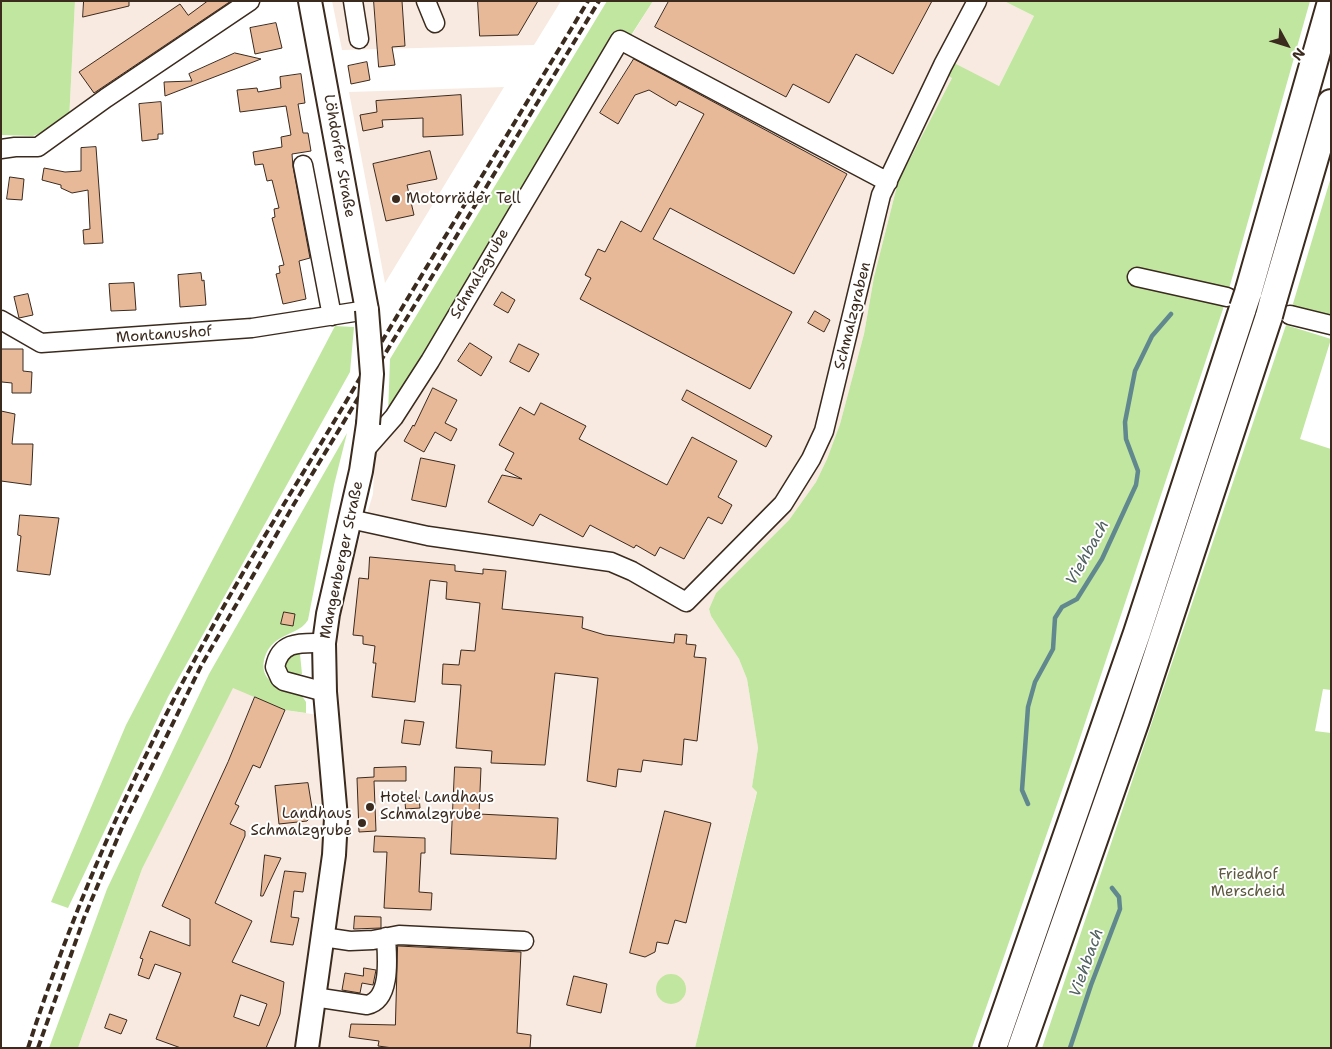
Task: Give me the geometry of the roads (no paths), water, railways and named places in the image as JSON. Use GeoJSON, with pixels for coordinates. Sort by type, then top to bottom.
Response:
{"type":"FeatureCollection","features":[{"type":"Feature","properties":{"kind":"highway"},"geometry":{"type":"LineString","coordinates":[[993,1048],[1134,641],[1331,2]]}},
{"type":"Feature","properties":{"kind":"highway"},"geometry":{"type":"LineString","coordinates":[[1021,1048],[1277,311],[1331,103]]}},
{"type":"Feature","properties":{"kind":"main road","name":"Löhdorfer Straße"},"geometry":{"type":"LineString","coordinates":[[310,1],[367,310]]}},
{"type":"Feature","properties":{"kind":"main road","name":"Mangenberger Straße"},"geometry":{"type":"LineString","coordinates":[[307,1048],[334,855],[336,818],[325,692],[324,643],[328,614],[350,519],[368,424],[372,374],[367,310]]}},
{"type":"Feature","properties":{"kind":"street"},"geometry":{"type":"LineString","coordinates":[[1,149],[38,147],[106,98],[250,1]]}},
{"type":"Feature","properties":{"kind":"street"},"geometry":{"type":"LineString","coordinates":[[353,1],[359,39]]}},
{"type":"Feature","properties":{"kind":"street"},"geometry":{"type":"LineString","coordinates":[[426,1],[435,23]]}},
{"type":"Feature","properties":{"kind":"street","name":"Schmalzgraben"},"geometry":{"type":"LineString","coordinates":[[350,519],[428,536],[611,562],[632,570],[686,602],[783,504],[811,459],[824,431],[882,195],[943,66],[977,1]]}},
{"type":"Feature","properties":{"kind":"street","name":"Schmalzgrube"},"geometry":{"type":"LineString","coordinates":[[364,451],[394,417],[430,361],[620,40],[888,182]]}},
{"type":"Feature","properties":{"kind":"street"},"geometry":{"type":"LineString","coordinates":[[303,165],[332,316]]}},
{"type":"Feature","properties":{"kind":"street"},"geometry":{"type":"LineString","coordinates":[[1137,277],[1240,299]]}},
{"type":"Feature","properties":{"kind":"street","name":"Montanushof"},"geometry":{"type":"LineString","coordinates":[[1,320],[41,343],[252,328],[367,310]]}},
{"type":"Feature","properties":{"kind":"street"},"geometry":{"type":"LineString","coordinates":[[1277,311],[1331,325]]}},
{"type":"Feature","properties":{"kind":"street"},"geometry":{"type":"LineString","coordinates":[[324,643],[296,642],[280,653],[275,667],[280,678],[291,685],[325,692]]}},
{"type":"Feature","properties":{"kind":"street"},"geometry":{"type":"LineString","coordinates":[[323,937],[350,941],[373,940],[399,935],[524,941]]}},
{"type":"Feature","properties":{"kind":"street"},"geometry":{"type":"LineString","coordinates":[[314,997],[367,1005],[375,1002],[381,994],[385,982],[386,937]]}},
{"type":"Feature","properties":{"kind":"waterway","name":"Viehbach"},"geometry":{"type":"LineString","coordinates":[[1028,804],[1022,790],[1028,707],[1035,682],[1053,649],[1055,618],[1062,607],[1077,599],[1102,559],[1136,485],[1138,471],[1126,439],[1125,422],[1135,371],[1152,336],[1171,314]]}},
{"type":"Feature","properties":{"kind":"waterway","name":"Viehbach"},"geometry":{"type":"LineString","coordinates":[[1070,1048],[1091,985],[1120,909],[1119,897],[1112,888]]}},
{"type":"Feature","properties":{"kind":"railway"},"geometry":{"type":"LineString","coordinates":[[28,1048],[65,942],[86,890],[131,787],[181,686],[259,546],[588,1]]}},
{"type":"Feature","properties":{"kind":"railway"},"geometry":{"type":"LineString","coordinates":[[38,1048],[84,918],[123,825],[201,666],[294,504],[599,1]]}},
{"type":"Feature","properties":{"kind":"place","name":"Motorräder Tell"},"geometry":{"type":"Point","coordinates":[396,199]}},
{"type":"Feature","properties":{"kind":"place","name":"Hotel Landhaus Schmalzgrube"},"geometry":{"type":"Point","coordinates":[370,807]}},
{"type":"Feature","properties":{"kind":"place","name":"Landhaus Schmalzgrube"},"geometry":{"type":"Point","coordinates":[362,823]}},
{"type":"Feature","properties":{"kind":"park label","name":"Friedhof Merscheid"},"geometry":{"type":"Point","coordinates":[1248,884]}}]}
